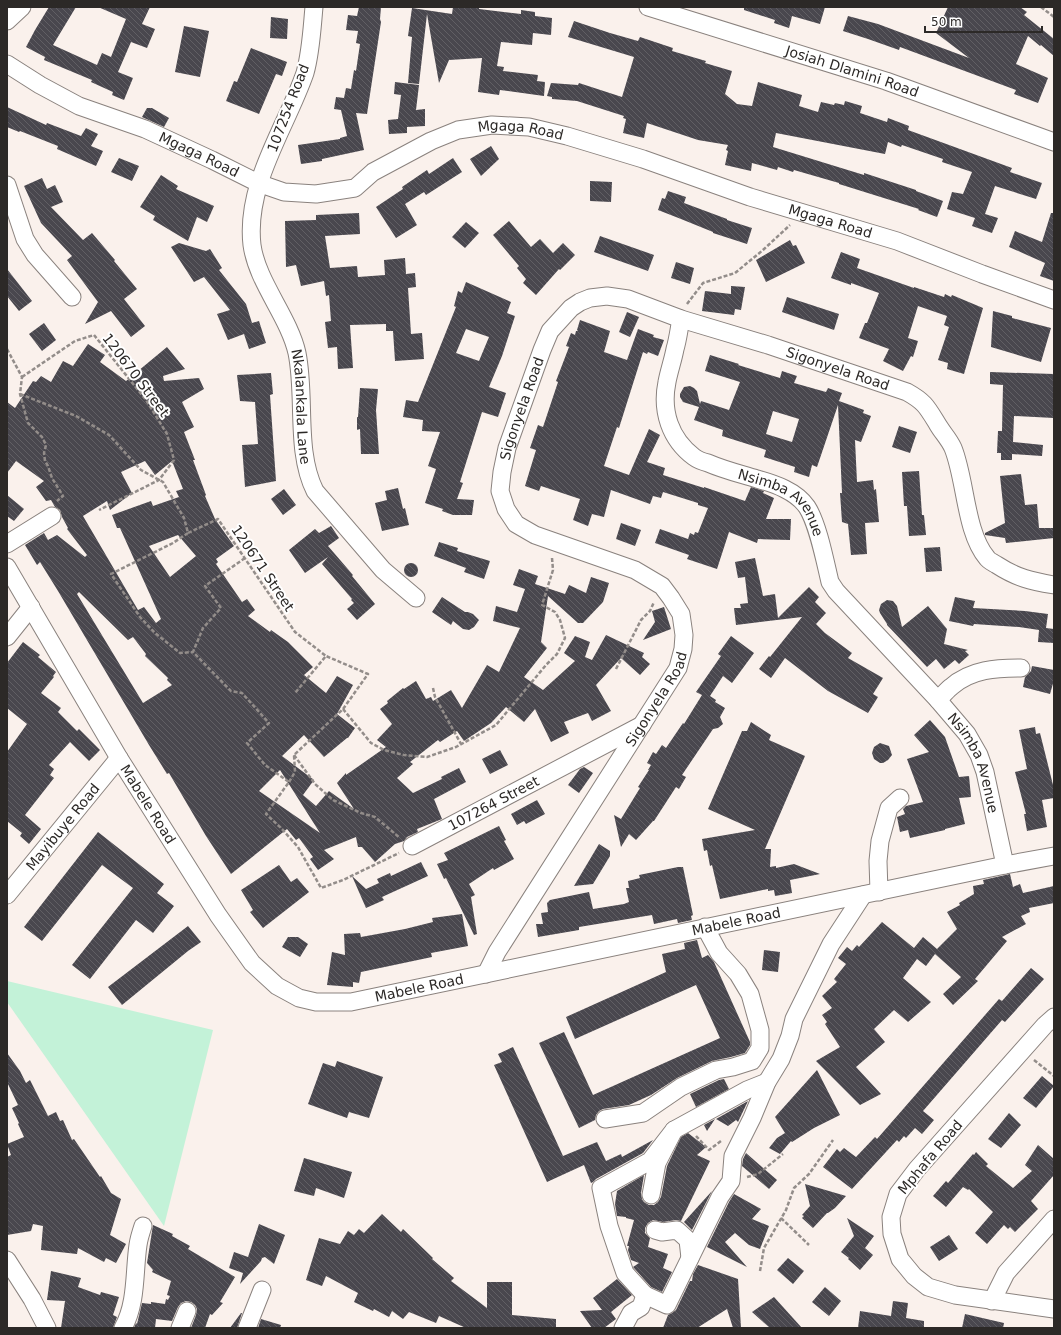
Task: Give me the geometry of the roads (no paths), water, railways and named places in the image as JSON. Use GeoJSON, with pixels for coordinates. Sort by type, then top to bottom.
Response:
{"type":"FeatureCollection","features":[{"type":"Feature","properties":{"kind":"street"},"geometry":{"type":"LineString","coordinates":[[7,21],[22,7]]}},
{"type":"Feature","properties":{"kind":"street","name":"107254 Road"},"geometry":{"type":"LineString","coordinates":[[258,183],[305,72],[314,7]]}},
{"type":"Feature","properties":{"kind":"street","name":"Josiah Dlamini Road"},"geometry":{"type":"LineString","coordinates":[[648,7],[696,14],[1054,142]]}},
{"type":"Feature","properties":{"kind":"street","name":"Mgaga Road"},"geometry":{"type":"LineString","coordinates":[[7,64],[79,106],[146,129],[258,183],[284,192],[316,194],[355,188],[373,172],[431,141],[458,130],[492,125],[529,127],[567,136],[643,159],[750,197],[897,241],[1054,300]]}},
{"type":"Feature","properties":{"kind":"street","name":"Nkalankala Lane"},"geometry":{"type":"LineString","coordinates":[[258,183],[252,222],[252,245],[259,270],[289,331],[297,353],[303,437],[307,472],[310,480],[315,491],[383,570],[416,598]]}},
{"type":"Feature","properties":{"kind":"street"},"geometry":{"type":"LineString","coordinates":[[7,185],[26,239],[35,255],[72,297]]}},
{"type":"Feature","properties":{"kind":"street","name":"Sigonyela Road"},"geometry":{"type":"LineString","coordinates":[[486,974],[497,952],[644,724],[678,668],[683,649],[684,635],[681,614],[662,586],[635,570],[535,535],[516,524],[506,509],[500,491],[507,448],[542,350],[550,331],[571,308],[590,298],[606,296],[628,299],[681,319],[817,361],[907,392],[920,399],[929,409],[952,447],[977,542],[987,559],[1011,574],[1028,580],[1054,585]]}},
{"type":"Feature","properties":{"kind":"street","name":"Nsimba Avenue"},"geometry":{"type":"LineString","coordinates":[[681,319],[676,349],[666,383],[666,415],[668,425],[678,442],[695,458],[720,469],[785,489],[796,496],[806,507],[814,520],[830,582],[836,591],[938,700],[967,734],[979,755],[985,772],[1005,865]]}},
{"type":"Feature","properties":{"kind":"street"},"geometry":{"type":"LineString","coordinates":[[7,544],[52,516]]}},
{"type":"Feature","properties":{"kind":"street","name":"Mabele Road"},"geometry":{"type":"LineString","coordinates":[[7,567],[119,758],[218,915],[252,963],[277,986],[298,998],[316,1002],[352,1002],[705,927],[1054,856]]}},
{"type":"Feature","properties":{"kind":"street"},"geometry":{"type":"LineString","coordinates":[[7,636],[31,607]]}},
{"type":"Feature","properties":{"kind":"street"},"geometry":{"type":"LineString","coordinates":[[938,700],[959,681],[974,674],[993,668],[1022,668]]}},
{"type":"Feature","properties":{"kind":"street","name":"107264 Street"},"geometry":{"type":"LineString","coordinates":[[412,846],[644,724]]}},
{"type":"Feature","properties":{"kind":"street","name":"Mayibuye Road"},"geometry":{"type":"LineString","coordinates":[[7,895],[119,758]]}},
{"type":"Feature","properties":{"kind":"street"},"geometry":{"type":"LineString","coordinates":[[767,1082],[747,1090],[680,1127],[650,1161],[601,1188],[609,1226],[625,1273],[645,1295],[667,1305],[720,1197],[731,1181],[733,1156],[752,1118],[767,1082],[781,1059],[790,1036],[794,1019],[831,944],[871,893],[878,861],[880,841],[889,808],[900,798]]}},
{"type":"Feature","properties":{"kind":"street"},"geometry":{"type":"LineString","coordinates":[[605,1119],[643,1113],[680,1087],[716,1070],[733,1067],[752,1061],[760,1048],[760,1030],[750,994],[738,974],[720,953],[705,927]]}},
{"type":"Feature","properties":{"kind":"street","name":"Mphafa Road"},"geometry":{"type":"LineString","coordinates":[[1054,1017],[1022,1050],[898,1194],[891,1217],[892,1234],[900,1259],[914,1276],[928,1287],[955,1295],[1054,1309]]}},
{"type":"Feature","properties":{"kind":"street"},"geometry":{"type":"LineString","coordinates":[[651,1195],[657,1163],[680,1127]]}},
{"type":"Feature","properties":{"kind":"street"},"geometry":{"type":"LineString","coordinates":[[992,1301],[1006,1273],[1054,1219]]}},
{"type":"Feature","properties":{"kind":"street"},"geometry":{"type":"LineString","coordinates":[[123,1328],[132,1305],[138,1243],[143,1226]]}},
{"type":"Feature","properties":{"kind":"street"},"geometry":{"type":"LineString","coordinates":[[655,1230],[662,1232],[677,1230],[688,1240],[690,1258]]}},
{"type":"Feature","properties":{"kind":"street"},"geometry":{"type":"LineString","coordinates":[[7,1260],[32,1299],[47,1328]]}},
{"type":"Feature","properties":{"kind":"street"},"geometry":{"type":"LineString","coordinates":[[247,1328],[262,1290]]}},
{"type":"Feature","properties":{"kind":"street"},"geometry":{"type":"LineString","coordinates":[[623,1328],[631,1313],[641,1307],[645,1295]]}},
{"type":"Feature","properties":{"kind":"street"},"geometry":{"type":"LineString","coordinates":[[180,1328],[187,1310]]}}]}
